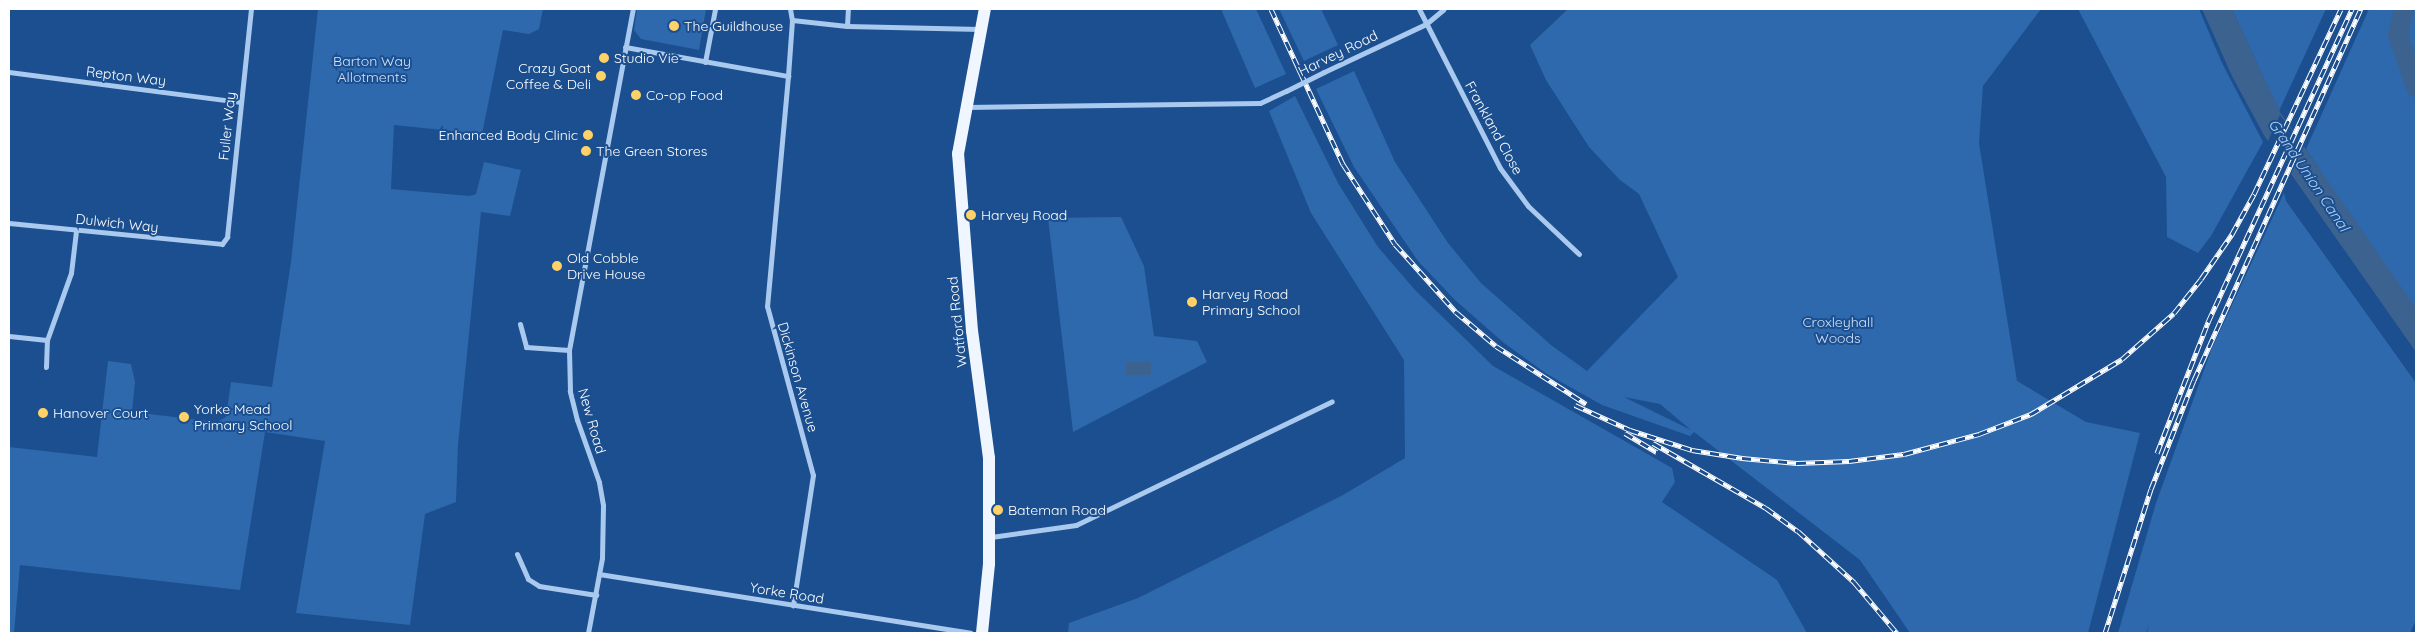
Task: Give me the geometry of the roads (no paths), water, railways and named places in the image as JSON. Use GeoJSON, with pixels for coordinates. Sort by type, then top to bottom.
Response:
{"type":"FeatureCollection","features":[{"type":"Feature","properties":{"kind":"main road","name":"Watford Road"},"geometry":{"type":"LineString","coordinates":[[982,633],[988,597],[990,537],[989,458],[972,331],[958,171],[959,143],[985,9]]}},
{"type":"Feature","properties":{"kind":"street","name":"Fuller Way"},"geometry":{"type":"LineString","coordinates":[[222,244],[227,237],[251,9]]}},
{"type":"Feature","properties":{"kind":"street","name":"New Road"},"geometry":{"type":"LineString","coordinates":[[588,633],[604,540],[602,498],[577,420],[570,391],[569,350],[633,9]]}},
{"type":"Feature","properties":{"kind":"street"},"geometry":{"type":"LineString","coordinates":[[705,62],[715,9]]}},
{"type":"Feature","properties":{"kind":"street","name":"Dickinson Avenue"},"geometry":{"type":"LineString","coordinates":[[790,9],[792,20],[788,76],[767,306],[813,475],[793,605]]}},
{"type":"Feature","properties":{"kind":"street"},"geometry":{"type":"LineString","coordinates":[[847,26],[848,9]]}},
{"type":"Feature","properties":{"kind":"street","name":"Frankland Close"},"geometry":{"type":"LineString","coordinates":[[1419,9],[1500,168],[1528,206],[1579,254]]}},
{"type":"Feature","properties":{"kind":"street","name":"Harvey Road"},"geometry":{"type":"LineString","coordinates":[[967,108],[1260,103],[1426,24],[1444,9]]}},
{"type":"Feature","properties":{"kind":"street"},"geometry":{"type":"LineString","coordinates":[[792,20],[847,26],[982,30]]}},
{"type":"Feature","properties":{"kind":"street"},"geometry":{"type":"LineString","coordinates":[[625,47],[788,76]]}},
{"type":"Feature","properties":{"kind":"street","name":"Repton Way"},"geometry":{"type":"LineString","coordinates":[[9,72],[241,102]]}},
{"type":"Feature","properties":{"kind":"street","name":"Dulwich Way"},"geometry":{"type":"LineString","coordinates":[[9,223],[222,244]]}},
{"type":"Feature","properties":{"kind":"street"},"geometry":{"type":"LineString","coordinates":[[46,367],[47,340],[71,273],[76,231]]}},
{"type":"Feature","properties":{"kind":"street"},"geometry":{"type":"LineString","coordinates":[[520,324],[526,348],[569,350]]}},
{"type":"Feature","properties":{"kind":"street"},"geometry":{"type":"LineString","coordinates":[[9,336],[47,340]]}},
{"type":"Feature","properties":{"kind":"street"},"geometry":{"type":"LineString","coordinates":[[990,537],[1076,526],[1332,401]]}},
{"type":"Feature","properties":{"kind":"street"},"geometry":{"type":"LineString","coordinates":[[517,554],[528,579],[539,586],[596,595]]}},
{"type":"Feature","properties":{"kind":"street","name":"Yorke Road"},"geometry":{"type":"LineString","coordinates":[[599,574],[970,633]]}},
{"type":"Feature","properties":{"kind":"water","name":"Grand Union Canal"},"geometry":{"type":"Polygon","coordinates":[[[2202,9],[2232,9],[2280,112],[2416,308],[2416,352],[2265,137],[2232,76],[2202,9]]]}},
{"type":"Feature","properties":{"kind":"water"},"geometry":{"type":"Polygon","coordinates":[[[1126,362],[1151,362],[1151,375],[1126,375],[1126,362]]]}},
{"type":"Feature","properties":{"kind":"waterway"},"geometry":{"type":"LineString","coordinates":[[2404,9],[2398,35],[2416,87]]}},
{"type":"Feature","properties":{"kind":"railway"},"geometry":{"type":"LineString","coordinates":[[1271,9],[1343,164],[1395,244],[1456,312],[1496,346],[1586,404]]}},
{"type":"Feature","properties":{"kind":"railway"},"geometry":{"type":"LineString","coordinates":[[1575,405],[1630,430],[1692,450],[1742,458],[1797,463],[1849,461],[1904,454],[1979,434],[2031,414],[2122,359],[2174,313],[2201,279],[2232,234],[2254,194],[2341,9]]}},
{"type":"Feature","properties":{"kind":"railway"},"geometry":{"type":"LineString","coordinates":[[2157,453],[2208,322],[2352,9]]}},
{"type":"Feature","properties":{"kind":"railway"},"geometry":{"type":"LineString","coordinates":[[2105,633],[2151,489],[2194,380],[2361,9]]}},
{"type":"Feature","properties":{"kind":"railway"},"geometry":{"type":"LineString","coordinates":[[1625,433],[1657,452]]}},
{"type":"Feature","properties":{"kind":"railway"},"geometry":{"type":"LineString","coordinates":[[1653,443],[1766,508],[1798,531],[1854,582],[1897,633]]}},
{"type":"Feature","properties":{"kind":"place","name":"The Guildhouse"},"geometry":{"type":"Point","coordinates":[674,26]}},
{"type":"Feature","properties":{"kind":"place","name":"Studio Vie"},"geometry":{"type":"Point","coordinates":[604,58]}},
{"type":"Feature","properties":{"kind":"place","name":"Crazy Goat Coffee & Deli"},"geometry":{"type":"Point","coordinates":[601,76]}},
{"type":"Feature","properties":{"kind":"place","name":"Co-op Food"},"geometry":{"type":"Point","coordinates":[636,95]}},
{"type":"Feature","properties":{"kind":"place","name":"Enhanced Body Clinic"},"geometry":{"type":"Point","coordinates":[588,135]}},
{"type":"Feature","properties":{"kind":"place","name":"The Green Stores"},"geometry":{"type":"Point","coordinates":[586,151]}},
{"type":"Feature","properties":{"kind":"place","name":"Harvey Road"},"geometry":{"type":"Point","coordinates":[971,215]}},
{"type":"Feature","properties":{"kind":"place","name":"Old Cobble Drive House"},"geometry":{"type":"Point","coordinates":[557,266]}},
{"type":"Feature","properties":{"kind":"place","name":"Harvey Road Primary School"},"geometry":{"type":"Point","coordinates":[1192,302]}},
{"type":"Feature","properties":{"kind":"place","name":"Hanover Court"},"geometry":{"type":"Point","coordinates":[43,413]}},
{"type":"Feature","properties":{"kind":"place","name":"Yorke Mead Primary School"},"geometry":{"type":"Point","coordinates":[184,417]}},
{"type":"Feature","properties":{"kind":"place","name":"Bateman Road"},"geometry":{"type":"Point","coordinates":[998,510]}},
{"type":"Feature","properties":{"kind":"park label","name":"Barton Way Allotments"},"geometry":{"type":"Point","coordinates":[372,69]}},
{"type":"Feature","properties":{"kind":"park label","name":"Croxleyhall Woods"},"geometry":{"type":"Point","coordinates":[1838,330]}}]}
